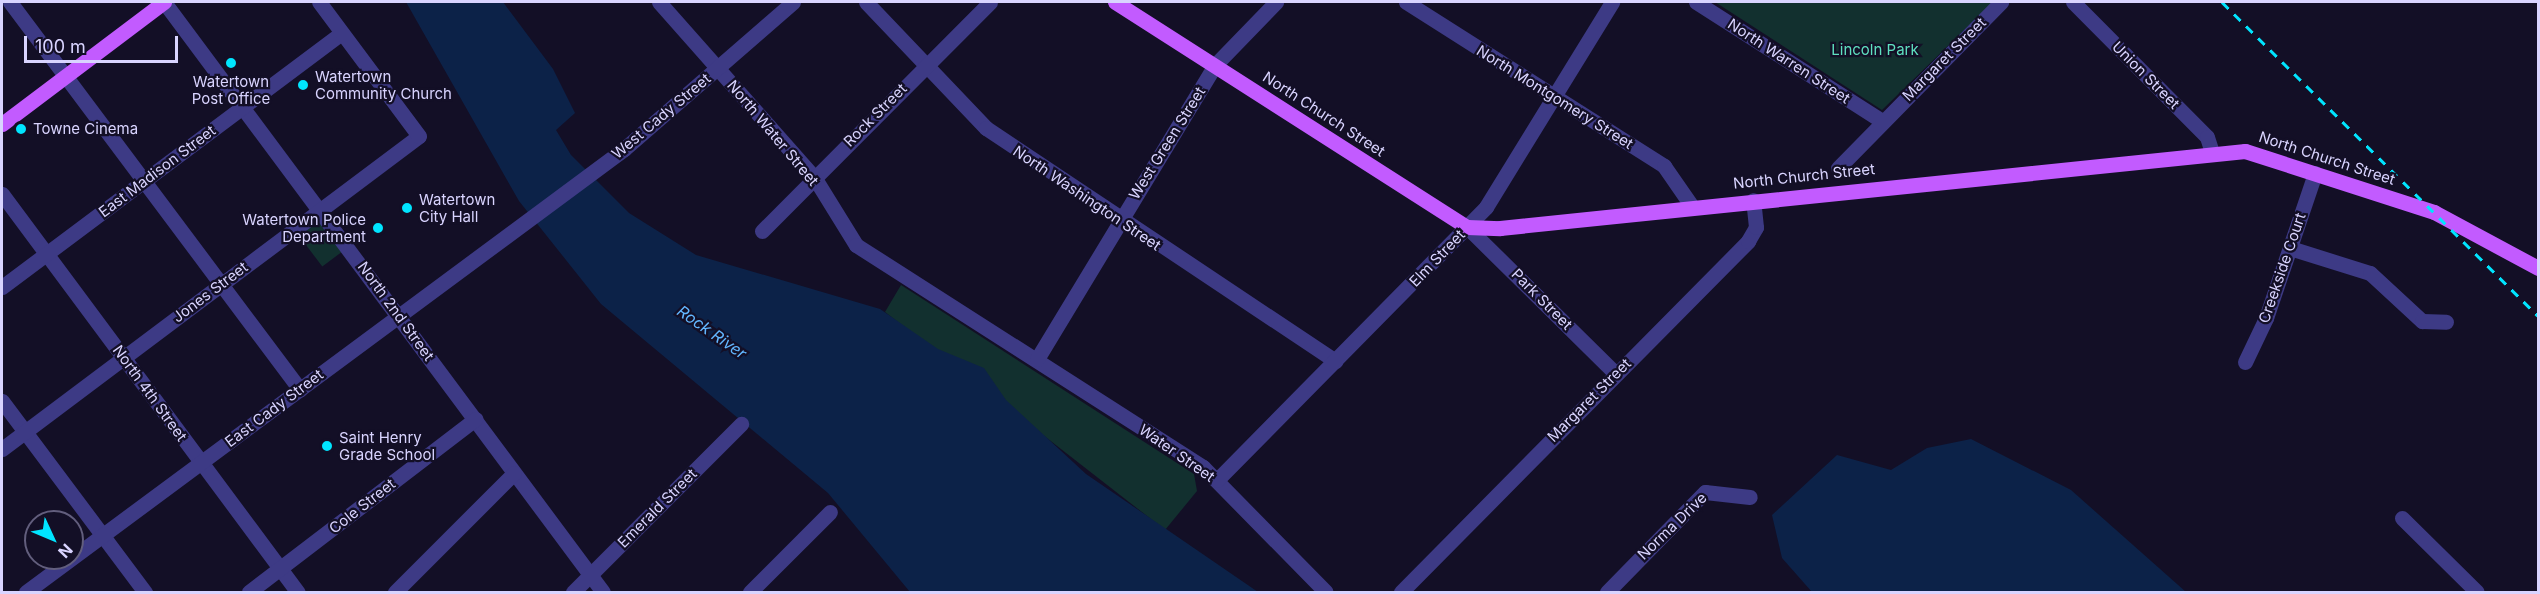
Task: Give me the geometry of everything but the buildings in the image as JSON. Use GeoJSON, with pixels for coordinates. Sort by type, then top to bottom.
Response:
{"type":"FeatureCollection","features":[{"type":"Feature","properties":{"kind":"main road"},"geometry":{"type":"LineString","coordinates":[[2,124],[164,2]]}},
{"type":"Feature","properties":{"kind":"main road","name":"North Church Street"},"geometry":{"type":"LineString","coordinates":[[1115,2],[1467,227],[2212,152],[2245,151],[2434,212],[2538,268]]}},
{"type":"Feature","properties":{"kind":"street"},"geometry":{"type":"LineString","coordinates":[[10,2],[223,283],[300,389]]}},
{"type":"Feature","properties":{"kind":"street","name":"North 2nd Street"},"geometry":{"type":"LineString","coordinates":[[164,2],[400,315],[603,592]]}},
{"type":"Feature","properties":{"kind":"street"},"geometry":{"type":"LineString","coordinates":[[319,2],[341,33]]}},
{"type":"Feature","properties":{"kind":"street","name":"North Water Street"},"geometry":{"type":"LineString","coordinates":[[659,2],[814,177],[856,245],[1037,359]]}},
{"type":"Feature","properties":{"kind":"street","name":"West Cady Street"},"geometry":{"type":"LineString","coordinates":[[522,221],[595,168],[718,68],[793,2]]}},
{"type":"Feature","properties":{"kind":"street","name":"North Washington Street"},"geometry":{"type":"LineString","coordinates":[[867,2],[924,67],[986,128],[1119,221],[1336,361]]}},
{"type":"Feature","properties":{"kind":"street","name":"Rock Street"},"geometry":{"type":"LineString","coordinates":[[762,231],[990,2]]}},
{"type":"Feature","properties":{"kind":"street","name":"West Green Street"},"geometry":{"type":"LineString","coordinates":[[1037,359],[1215,65],[1276,2]]}},
{"type":"Feature","properties":{"kind":"street","name":"North Montgomery Street"},"geometry":{"type":"LineString","coordinates":[[1406,2],[1664,166],[1691,205]]}},
{"type":"Feature","properties":{"kind":"street","name":"Elm Street"},"geometry":{"type":"LineString","coordinates":[[1217,480],[1486,207],[1552,96],[1612,2]]}},
{"type":"Feature","properties":{"kind":"street","name":"North Warren Street"},"geometry":{"type":"LineString","coordinates":[[1696,2],[1882,121]]}},
{"type":"Feature","properties":{"kind":"street","name":"Margaret Street"},"geometry":{"type":"LineString","coordinates":[[1838,168],[2001,2]]}},
{"type":"Feature","properties":{"kind":"street","name":"Union Street"},"geometry":{"type":"LineString","coordinates":[[2073,2],[2207,137],[2212,152]]}},
{"type":"Feature","properties":{"kind":"street","name":"East Madison Street"},"geometry":{"type":"LineString","coordinates":[[2,287],[341,33]]}},
{"type":"Feature","properties":{"kind":"street","name":"Jones Street"},"geometry":{"type":"LineString","coordinates":[[2,449],[420,136],[341,33]]}},
{"type":"Feature","properties":{"kind":"street","name":"Creekside Court"},"geometry":{"type":"LineString","coordinates":[[2245,362],[2290,248],[2315,173]]}},
{"type":"Feature","properties":{"kind":"street","name":"North 4th Street"},"geometry":{"type":"LineString","coordinates":[[2,194],[298,592]]}},
{"type":"Feature","properties":{"kind":"street","name":"Margaret Street"},"geometry":{"type":"LineString","coordinates":[[1401,592],[1748,241],[1756,227],[1753,200]]}},
{"type":"Feature","properties":{"kind":"street","name":"East Cady Street"},"geometry":{"type":"LineString","coordinates":[[26,592],[400,315],[522,221]]}},
{"type":"Feature","properties":{"kind":"street","name":"Park Street"},"geometry":{"type":"LineString","coordinates":[[1467,227],[1513,268],[1615,373]]}},
{"type":"Feature","properties":{"kind":"street"},"geometry":{"type":"LineString","coordinates":[[2290,248],[2370,273],[2422,321],[2446,322]]}},
{"type":"Feature","properties":{"kind":"street","name":"Water Street"},"geometry":{"type":"LineString","coordinates":[[1037,359],[1217,480],[1326,592]]}},
{"type":"Feature","properties":{"kind":"street"},"geometry":{"type":"LineString","coordinates":[[2,401],[145,592]]}},
{"type":"Feature","properties":{"kind":"street","name":"Cole Street"},"geometry":{"type":"LineString","coordinates":[[249,592],[475,419]]}},
{"type":"Feature","properties":{"kind":"street","name":"Emerald Street"},"geometry":{"type":"LineString","coordinates":[[573,592],[741,424]]}},
{"type":"Feature","properties":{"kind":"street"},"geometry":{"type":"LineString","coordinates":[[395,592],[514,472]]}},
{"type":"Feature","properties":{"kind":"street","name":"Norma Drive"},"geometry":{"type":"LineString","coordinates":[[1607,592],[1705,492],[1750,496]]}},
{"type":"Feature","properties":{"kind":"street"},"geometry":{"type":"LineString","coordinates":[[750,592],[830,512]]}},
{"type":"Feature","properties":{"kind":"street"},"geometry":{"type":"LineString","coordinates":[[2402,518],[2476,592]]}},
{"type":"Feature","properties":{"kind":"green space","name":"Lincoln Park"},"geometry":{"type":"Polygon","coordinates":[[[1715,2],[1993,2],[1882,110],[1715,2]]]}},
{"type":"Feature","properties":{"kind":"green space"},"geometry":{"type":"Polygon","coordinates":[[[318,221],[341,252],[322,267],[299,235],[318,221]]]}},
{"type":"Feature","properties":{"kind":"green space"},"geometry":{"type":"Polygon","coordinates":[[[901,285],[1194,474],[1197,491],[1165,530],[885,312],[901,285]]]}},
{"type":"Feature","properties":{"kind":"water","name":"Rock River"},"geometry":{"type":"Polygon","coordinates":[[[406,2],[503,2],[553,69],[575,113],[556,130],[571,155],[629,213],[696,255],[880,309],[938,349],[984,368],[1006,400],[1086,474],[1258,592],[910,592],[828,493],[601,304],[519,201],[406,2]]]}},
{"type":"Feature","properties":{"kind":"water"},"geometry":{"type":"Polygon","coordinates":[[[1971,439],[2071,490],[2186,592],[1812,592],[1782,558],[1772,515],[1837,455],[1891,470],[1927,448],[1971,439]]]}},
{"type":"Feature","properties":{"kind":"railway"},"geometry":{"type":"LineString","coordinates":[[2222,2],[2538,316]]}},
{"type":"Feature","properties":{"kind":"place","name":"Watertown Post Office"},"geometry":{"type":"Point","coordinates":[231,63]}},
{"type":"Feature","properties":{"kind":"place","name":"Watertown Community Church"},"geometry":{"type":"Point","coordinates":[303,85]}},
{"type":"Feature","properties":{"kind":"place","name":"Towne Cinema"},"geometry":{"type":"Point","coordinates":[21,129]}},
{"type":"Feature","properties":{"kind":"place","name":"Watertown City Hall"},"geometry":{"type":"Point","coordinates":[407,208]}},
{"type":"Feature","properties":{"kind":"place","name":"Watertown Police Department"},"geometry":{"type":"Point","coordinates":[378,228]}},
{"type":"Feature","properties":{"kind":"place","name":"Saint Henry Grade School"},"geometry":{"type":"Point","coordinates":[327,446]}}]}
